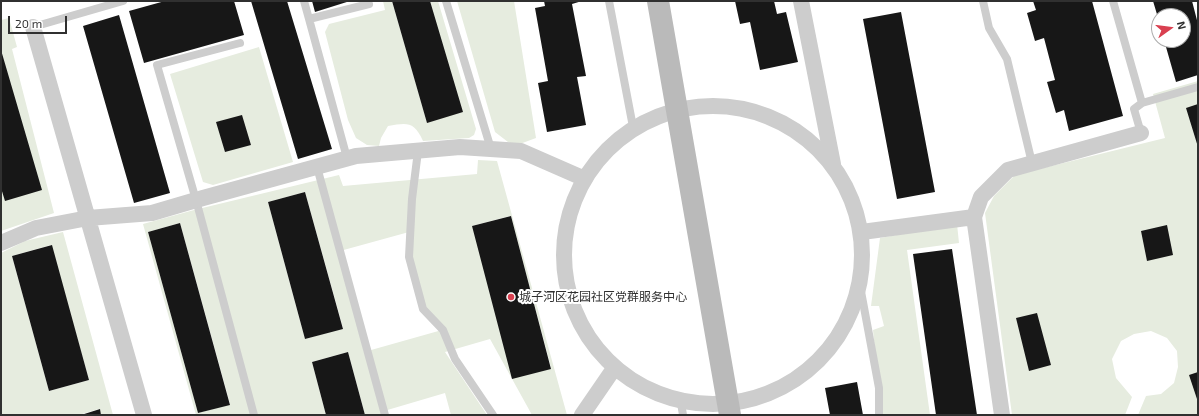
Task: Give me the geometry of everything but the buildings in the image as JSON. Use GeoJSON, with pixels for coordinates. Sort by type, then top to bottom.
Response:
{"type":"FeatureCollection","features":[{"type":"Feature","properties":{"kind":"street"},"geometry":{"type":"LineString","coordinates":[[658,1],[730,410]]}},
{"type":"Feature","properties":{"kind":"street"},"geometry":{"type":"LineString","coordinates":[[801,1],[834,168]]}},
{"type":"Feature","properties":{"kind":"street"},"geometry":{"type":"LineString","coordinates":[[33,27],[144,415]]}},
{"type":"Feature","properties":{"kind":"street"},"geometry":{"type":"LineString","coordinates":[[729,105],[776,118],[817,146],[847,186],[862,232],[862,281],[846,326],[817,365],[777,392],[730,410],[682,409],[634,384],[596,350],[571,306],[563,256],[571,206],[595,161],[633,128],[676,109],[729,105]]}},
{"type":"Feature","properties":{"kind":"street"},"geometry":{"type":"LineString","coordinates":[[1002,415],[974,217],[981,197],[1008,170],[1141,133]]}},
{"type":"Feature","properties":{"kind":"street"},"geometry":{"type":"LineString","coordinates":[[1,243],[36,228],[88,218],[152,213],[356,156],[460,147],[521,151],[586,179]]}},
{"type":"Feature","properties":{"kind":"street"},"geometry":{"type":"LineString","coordinates":[[862,232],[974,217]]}},
{"type":"Feature","properties":{"kind":"street"},"geometry":{"type":"LineString","coordinates":[[582,415],[615,367]]}},
{"type":"Feature","properties":{"kind":"lane"},"geometry":{"type":"LineString","coordinates":[[33,27],[123,1]]}},
{"type":"Feature","properties":{"kind":"lane"},"geometry":{"type":"LineString","coordinates":[[304,1],[347,158]]}},
{"type":"Feature","properties":{"kind":"lane"},"geometry":{"type":"LineString","coordinates":[[446,1],[491,149]]}},
{"type":"Feature","properties":{"kind":"lane"},"geometry":{"type":"LineString","coordinates":[[609,1],[633,128]]}},
{"type":"Feature","properties":{"kind":"lane"},"geometry":{"type":"LineString","coordinates":[[984,1],[989,28],[1007,59],[1032,164]]}},
{"type":"Feature","properties":{"kind":"lane"},"geometry":{"type":"LineString","coordinates":[[1113,1],[1142,103]]}},
{"type":"Feature","properties":{"kind":"lane"},"geometry":{"type":"LineString","coordinates":[[309,19],[369,4]]}},
{"type":"Feature","properties":{"kind":"lane"},"geometry":{"type":"LineString","coordinates":[[240,43],[157,65],[196,200],[254,415]]}},
{"type":"Feature","properties":{"kind":"lane"},"geometry":{"type":"LineString","coordinates":[[1141,133],[1134,109],[1142,103],[1198,87]]}},
{"type":"Feature","properties":{"kind":"lane"},"geometry":{"type":"LineString","coordinates":[[418,151],[412,199],[409,257],[424,309],[443,330],[455,359],[493,415]]}},
{"type":"Feature","properties":{"kind":"lane"},"geometry":{"type":"LineString","coordinates":[[317,167],[385,415]]}},
{"type":"Feature","properties":{"kind":"lane"},"geometry":{"type":"LineString","coordinates":[[860,286],[879,388],[879,415]]}},
{"type":"Feature","properties":{"kind":"shaded area"},"geometry":{"type":"Polygon","coordinates":[[[383,1],[392,1],[427,122],[430,1],[438,1],[476,129],[474,135],[469,138],[423,141],[420,134],[413,127],[400,124],[388,126],[381,138],[379,146],[367,145],[356,138],[348,120],[325,32],[329,24],[385,10],[383,1]]]}},
{"type":"Feature","properties":{"kind":"shaded area"},"geometry":{"type":"Polygon","coordinates":[[[457,1],[514,1],[536,138],[517,145],[508,142],[495,132],[457,1]]]}},
{"type":"Feature","properties":{"kind":"shaded area"},"geometry":{"type":"Polygon","coordinates":[[[9,18],[17,47],[12,49],[54,213],[1,231],[1,20],[9,18]]]}},
{"type":"Feature","properties":{"kind":"shaded area"},"geometry":{"type":"Polygon","coordinates":[[[259,47],[293,162],[213,185],[203,182],[170,74],[259,47]]]}},
{"type":"Feature","properties":{"kind":"shaded area"},"geometry":{"type":"Polygon","coordinates":[[[1198,81],[1198,415],[1138,415],[1146,396],[1161,394],[1174,383],[1178,367],[1177,351],[1167,338],[1151,331],[1134,334],[1121,341],[1112,359],[1116,378],[1132,397],[1125,415],[1012,415],[985,213],[994,196],[1015,175],[1165,138],[1153,94],[1198,81]]]}},
{"type":"Feature","properties":{"kind":"shaded area"},"geometry":{"type":"Polygon","coordinates":[[[478,160],[497,161],[567,415],[532,415],[490,339],[445,352],[487,415],[451,415],[445,393],[384,411],[385,415],[365,415],[348,352],[312,362],[326,415],[196,415],[143,224],[194,210],[339,175],[343,186],[477,174],[478,160]],[[305,192],[268,202],[305,339],[343,328],[305,192]],[[511,216],[472,226],[551,368],[511,216]],[[180,223],[148,232],[198,413],[230,404],[180,223]],[[409,232],[340,251],[364,352],[442,330],[423,309],[409,257],[409,232]]]}},
{"type":"Feature","properties":{"kind":"shaded area"},"geometry":{"type":"Polygon","coordinates":[[[957,224],[959,243],[907,250],[930,415],[881,415],[873,330],[884,326],[879,306],[871,306],[880,238],[957,224]]]}},
{"type":"Feature","properties":{"kind":"shaded area"},"geometry":{"type":"Polygon","coordinates":[[[63,232],[113,415],[101,415],[99,409],[79,415],[1,415],[1,253],[25,241],[63,232]],[[51,245],[12,256],[49,391],[89,380],[51,245]]]}},
{"type":"Feature","properties":{"kind":"place","name":"城子河区花园社区党群服务中心"},"geometry":{"type":"Point","coordinates":[511,297]}}]}
